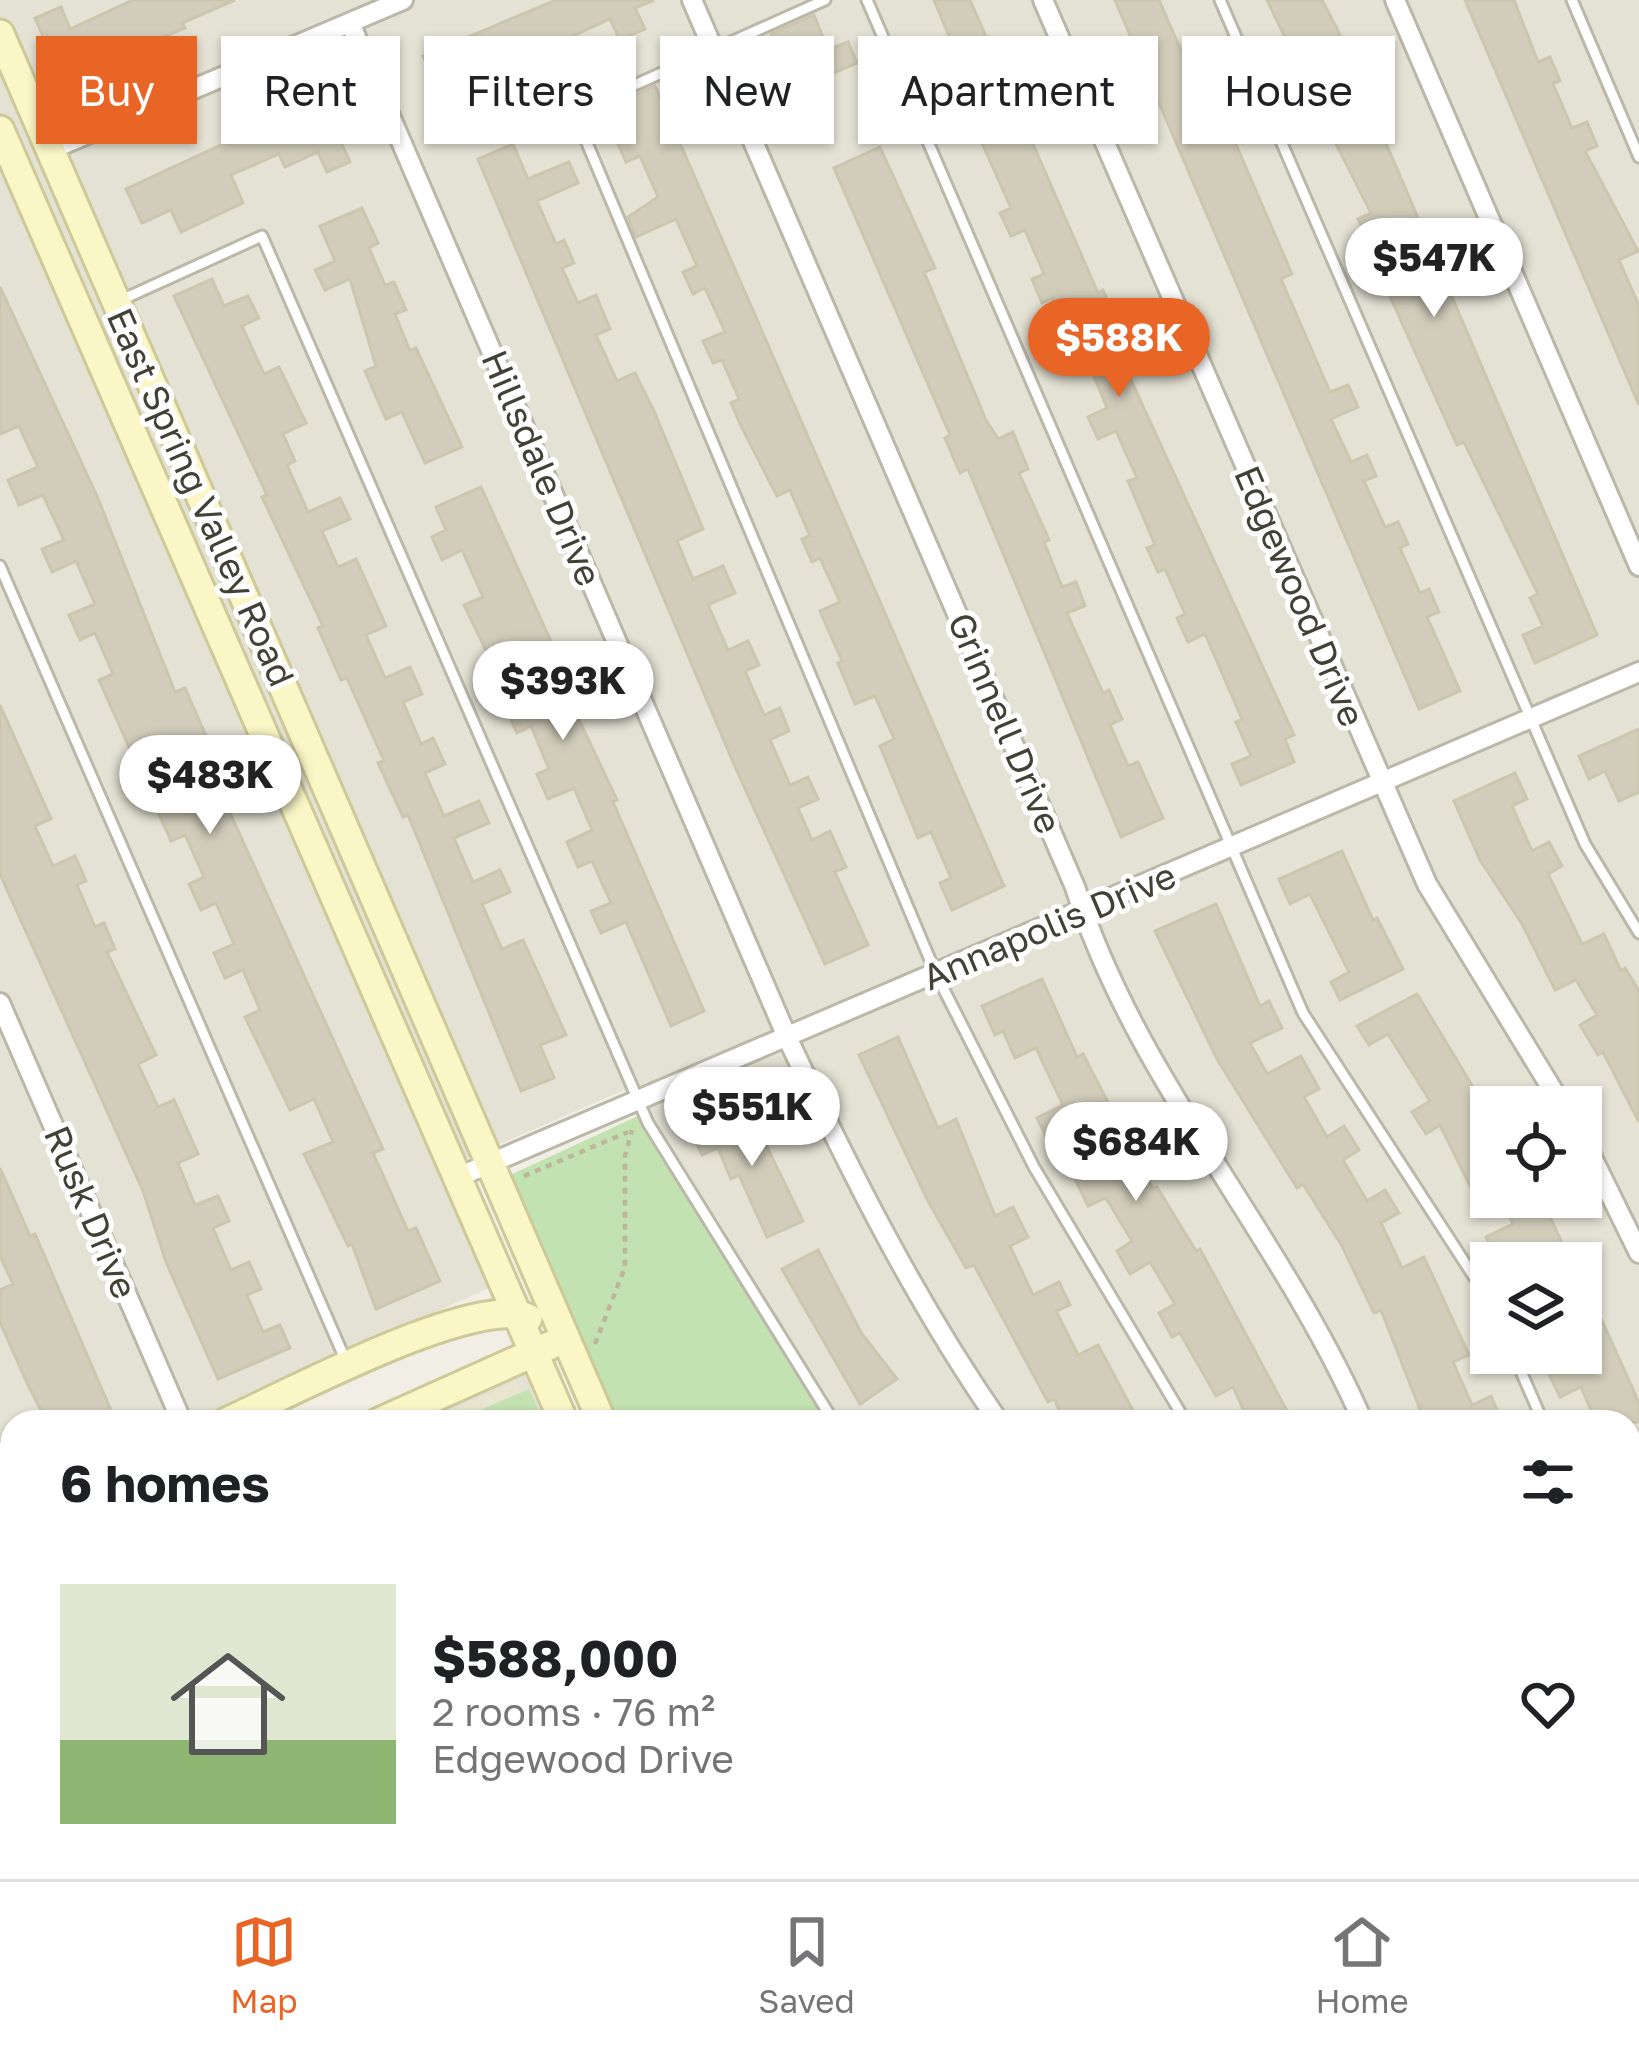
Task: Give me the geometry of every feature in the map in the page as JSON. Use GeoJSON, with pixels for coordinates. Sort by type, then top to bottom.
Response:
{"type":"FeatureCollection","features":[{"type":"Feature","properties":{"kind":"street"},"geometry":{"type":"LineString","coordinates":[[50,149],[403,0]]}},
{"type":"Feature","properties":{"kind":"street","name":"Grinnell Drive"},"geometry":{"type":"LineString","coordinates":[[692,0],[707,36]]}},
{"type":"Feature","properties":{"kind":"street","name":"Edgewood Drive"},"geometry":{"type":"LineString","coordinates":[[1043,0],[1427,884],[1550,1086]]}},
{"type":"Feature","properties":{"kind":"street"},"geometry":{"type":"LineString","coordinates":[[1395,0],[1639,566]]}},
{"type":"Feature","properties":{"kind":"street","name":"Hillsdale Drive"},"geometry":{"type":"LineString","coordinates":[[350,23],[787,1037],[858,1188],[956,1359],[991,1410]]}},
{"type":"Feature","properties":{"kind":"street","name":"East Spring Valley Road"},"geometry":{"type":"LineString","coordinates":[[0,34],[597,1410]]}},
{"type":"Feature","properties":{"kind":"street"},"geometry":{"type":"LineString","coordinates":[[3,143],[33,110]]}},
{"type":"Feature","properties":{"kind":"street","name":"East Spring Valley Road"},"geometry":{"type":"LineString","coordinates":[[3,143],[559,1410]]}},
{"type":"Feature","properties":{"kind":"street","name":"Grinnell Drive"},"geometry":{"type":"LineString","coordinates":[[754,144],[1138,1031],[1310,1312],[1357,1410]]}},
{"type":"Feature","properties":{"kind":"street","name":"Annapolis Drive"},"geometry":{"type":"LineString","coordinates":[[458,1177],[1639,672]]}},
{"type":"Feature","properties":{"kind":"street","name":"Rusk Drive"},"geometry":{"type":"LineString","coordinates":[[0,1003],[177,1410]]}},
{"type":"Feature","properties":{"kind":"street"},"geometry":{"type":"LineString","coordinates":[[1602,1178],[1639,1253]]}},
{"type":"Feature","properties":{"kind":"street"},"geometry":{"type":"LineString","coordinates":[[253,1410],[453,1321],[495,1310],[516,1312],[566,1338]]}},
{"type":"Feature","properties":{"kind":"street"},"geometry":{"type":"LineString","coordinates":[[411,1410],[566,1338]]}},
{"type":"Feature","properties":{"kind":"lane"},"geometry":{"type":"LineString","coordinates":[[743,36],[825,0]]}},
{"type":"Feature","properties":{"kind":"lane"},"geometry":{"type":"LineString","coordinates":[[868,0],[1303,1013],[1470,1271]]}},
{"type":"Feature","properties":{"kind":"lane"},"geometry":{"type":"LineString","coordinates":[[1220,0],[1585,844],[1639,933]]}},
{"type":"Feature","properties":{"kind":"lane"},"geometry":{"type":"LineString","coordinates":[[1572,0],[1639,157]]}},
{"type":"Feature","properties":{"kind":"lane"},"geometry":{"type":"LineString","coordinates":[[660,73],[574,112],[936,974],[1034,1167],[1179,1410]]}},
{"type":"Feature","properties":{"kind":"lane"},"geometry":{"type":"LineString","coordinates":[[116,302],[262,236],[648,1123],[827,1410]]}},
{"type":"Feature","properties":{"kind":"lane"},"geometry":{"type":"LineString","coordinates":[[0,566],[348,1368]]}},
{"type":"Feature","properties":{"kind":"lane"},"geometry":{"type":"LineString","coordinates":[[1522,1374],[1538,1410]]}},
{"type":"Feature","properties":{"kind":"path"},"geometry":{"type":"LineString","coordinates":[[523,1177],[648,1123]]}},
{"type":"Feature","properties":{"kind":"path"},"geometry":{"type":"LineString","coordinates":[[595,1345],[625,1268],[628,1132]]}},
{"type":"Feature","properties":{"kind":"shaded area"},"geometry":{"type":"Polygon","coordinates":[[[0,0],[1639,0],[1639,1410],[819,1410],[624,1090],[447,1167],[498,1284],[217,1410],[0,1410],[0,0]]]}},
{"type":"Feature","properties":{"kind":"shaded area"},"geometry":{"type":"Polygon","coordinates":[[[524,1372],[541,1410],[438,1410],[524,1372]]]}},
{"type":"Feature","properties":{"kind":"shaded area"},"geometry":{"type":"Polygon","coordinates":[[[517,1382],[529,1410],[453,1410],[517,1382]]]}},
{"type":"Feature","properties":{"kind":"green space"},"geometry":{"type":"Polygon","coordinates":[[[640,1115],[819,1410],[610,1410],[508,1176],[640,1115]]]}},
{"type":"Feature","properties":{"kind":"green space"},"geometry":{"type":"Polygon","coordinates":[[[529,1389],[539,1410],[481,1410],[529,1389]]]}},
{"type":"Feature","properties":{"kind":"building"},"geometry":{"type":"Polygon","coordinates":[[[133,0],[235,0],[182,23],[185,28],[166,36],[43,36],[35,18],[61,7],[70,29],[133,0]]]}},
{"type":"Feature","properties":{"kind":"building"},"geometry":{"type":"Polygon","coordinates":[[[556,0],[654,0],[635,8],[645,29],[629,36],[618,36],[610,19],[573,36],[470,36],[556,0]]]}},
{"type":"Feature","properties":{"kind":"building"},"geometry":{"type":"Polygon","coordinates":[[[934,0],[970,0],[986,36],[949,36],[934,0]]]}},
{"type":"Feature","properties":{"kind":"building"},"geometry":{"type":"Polygon","coordinates":[[[1115,0],[1159,0],[1182,53],[1182,144],[1235,144],[1292,274],[1281,279],[1330,392],[1348,385],[1358,407],[1331,419],[1351,462],[1367,455],[1376,476],[1364,481],[1385,527],[1398,522],[1408,544],[1400,548],[1420,593],[1429,589],[1439,612],[1427,617],[1460,691],[1419,709],[1158,100],[1158,36],[1130,36],[1115,0]]]}},
{"type":"Feature","properties":{"kind":"building"},"geometry":{"type":"Polygon","coordinates":[[[1267,0],[1322,0],[1340,36],[1284,36],[1267,0]]]}},
{"type":"Feature","properties":{"kind":"building"},"geometry":{"type":"Polygon","coordinates":[[[1465,0],[1514,0],[1538,62],[1550,57],[1560,81],[1553,84],[1572,128],[1587,122],[1597,146],[1585,151],[1638,251],[1619,260],[1639,306],[1639,405],[1465,0]]]}},
{"type":"Feature","properties":{"kind":"building"},"geometry":{"type":"Polygon","coordinates":[[[814,15],[822,36],[772,36],[814,15]]]}},
{"type":"Feature","properties":{"kind":"building"},"geometry":{"type":"Polygon","coordinates":[[[848,42],[857,63],[834,73],[834,48],[848,42]]]}},
{"type":"Feature","properties":{"kind":"building"},"geometry":{"type":"Polygon","coordinates":[[[655,86],[660,97],[660,144],[680,144],[1004,886],[952,910],[940,883],[951,878],[931,832],[918,838],[880,746],[894,739],[875,696],[855,704],[838,663],[842,661],[820,611],[840,602],[820,558],[812,562],[802,539],[810,536],[790,490],[777,496],[743,430],[731,403],[739,399],[722,360],[713,363],[703,341],[725,332],[705,288],[693,294],[683,272],[697,266],[676,219],[636,237],[628,217],[658,197],[640,156],[626,162],[618,144],[636,144],[636,94],[655,86]]]}},
{"type":"Feature","properties":{"kind":"building"},"geometry":{"type":"Polygon","coordinates":[[[223,144],[342,144],[350,162],[327,172],[318,152],[285,167],[279,154],[231,175],[243,203],[181,232],[171,210],[142,223],[126,189],[223,144]]]}},
{"type":"Feature","properties":{"kind":"building"},"geometry":{"type":"Polygon","coordinates":[[[513,144],[528,179],[569,162],[578,183],[537,201],[556,244],[564,240],[574,263],[562,268],[578,303],[596,295],[610,329],[596,335],[617,381],[635,373],[654,411],[703,529],[677,541],[693,579],[723,566],[735,593],[708,605],[728,650],[748,641],[759,665],[745,671],[764,715],[780,708],[789,731],[770,740],[790,785],[808,777],[818,799],[798,808],[812,840],[830,831],[846,867],[835,872],[868,945],[825,964],[736,769],[478,159],[513,144]]]}},
{"type":"Feature","properties":{"kind":"building"},"geometry":{"type":"Polygon","coordinates":[[[982,144],[1033,144],[1098,293],[1103,290],[1118,326],[1108,330],[1294,735],[1285,739],[1294,762],[1241,785],[1232,764],[1251,756],[1236,722],[1242,719],[1205,634],[1188,642],[1177,618],[1185,614],[1165,569],[1158,572],[1147,548],[1155,545],[1128,481],[1137,478],[1116,431],[1098,439],[1088,417],[1107,408],[1088,362],[1063,373],[1053,350],[1072,342],[1053,298],[1042,303],[1032,279],[1044,274],[1025,230],[1011,236],[1000,213],[1011,208],[982,144]]]}},
{"type":"Feature","properties":{"kind":"building"},"geometry":{"type":"Polygon","coordinates":[[[1336,144],[1386,144],[1597,635],[1535,663],[1523,635],[1543,626],[1530,598],[1538,594],[1464,442],[1457,445],[1385,285],[1393,282],[1358,219],[1371,213],[1336,144]]]}},
{"type":"Feature","properties":{"kind":"building"},"geometry":{"type":"Polygon","coordinates":[[[880,147],[935,268],[924,272],[986,420],[998,439],[1013,432],[1028,469],[1019,473],[1049,540],[1044,542],[1062,587],[1076,582],[1085,606],[1067,613],[1103,693],[1109,690],[1122,719],[1110,725],[1128,766],[1138,762],[1163,818],[1121,837],[968,469],[960,473],[945,438],[950,435],[834,168],[880,147]]]}},
{"type":"Feature","properties":{"kind":"building"},"geometry":{"type":"Polygon","coordinates":[[[362,208],[378,243],[369,248],[385,285],[394,282],[406,310],[395,314],[410,351],[416,348],[462,447],[425,463],[402,412],[386,419],[365,371],[376,366],[350,279],[325,290],[315,270],[335,261],[320,226],[362,208]]]}},
{"type":"Feature","properties":{"kind":"building"},"geometry":{"type":"Polygon","coordinates":[[[212,279],[224,306],[248,296],[259,318],[242,326],[264,374],[279,367],[306,423],[283,434],[295,461],[287,465],[308,512],[340,498],[350,519],[322,531],[338,567],[356,559],[386,626],[366,635],[385,678],[410,667],[422,694],[403,702],[421,744],[433,738],[445,764],[425,773],[444,816],[479,801],[489,823],[454,838],[473,882],[500,870],[510,892],[482,904],[502,949],[523,940],[566,1035],[540,1045],[554,1078],[521,1091],[408,815],[403,817],[378,763],[384,761],[347,678],[341,680],[318,628],[323,626],[262,497],[267,495],[174,296],[212,279]]]}},
{"type":"Feature","properties":{"kind":"building"},"geometry":{"type":"Polygon","coordinates":[[[0,287],[97,496],[175,692],[185,688],[209,743],[200,747],[383,1149],[373,1153],[408,1231],[416,1228],[440,1281],[376,1309],[352,1244],[348,1246],[304,1154],[333,1142],[314,1099],[290,1110],[245,1017],[260,1010],[243,970],[225,978],[214,953],[234,944],[216,903],[201,910],[189,884],[204,877],[185,835],[171,841],[99,680],[113,674],[95,633],[80,640],[69,615],[95,604],[76,561],[52,572],[42,549],[64,540],[43,495],[19,505],[8,480],[38,467],[19,426],[0,434],[0,287]]]}},
{"type":"Feature","properties":{"kind":"building"},"geometry":{"type":"Polygon","coordinates":[[[481,487],[563,668],[556,671],[617,800],[613,802],[704,1011],[671,1026],[626,922],[601,933],[591,911],[611,903],[592,861],[578,867],[567,842],[592,830],[574,788],[548,799],[537,774],[549,769],[531,726],[517,733],[506,709],[535,696],[516,655],[493,665],[464,605],[483,597],[462,550],[442,560],[432,537],[446,530],[436,507],[481,487]]]}},
{"type":"Feature","properties":{"kind":"building"},"geometry":{"type":"Polygon","coordinates":[[[0,705],[51,819],[35,826],[53,866],[75,856],[86,881],[77,885],[95,927],[104,923],[115,949],[107,952],[156,1055],[138,1064],[158,1107],[174,1100],[198,1154],[178,1163],[195,1205],[218,1196],[229,1221],[213,1228],[231,1270],[249,1262],[261,1289],[247,1295],[263,1332],[280,1325],[290,1348],[218,1379],[166,1262],[143,1191],[0,874],[0,705]]]}},
{"type":"Feature","properties":{"kind":"building"},"geometry":{"type":"Polygon","coordinates":[[[1639,729],[1639,792],[1619,801],[1605,771],[1589,779],[1579,756],[1639,729]]]}},
{"type":"Feature","properties":{"kind":"building"},"geometry":{"type":"Polygon","coordinates":[[[1515,773],[1527,799],[1512,806],[1532,851],[1549,842],[1562,866],[1548,874],[1582,944],[1604,934],[1621,971],[1625,968],[1639,991],[1639,1122],[1603,1052],[1598,1055],[1580,1025],[1597,1015],[1576,980],[1555,990],[1522,924],[1480,860],[1454,801],[1515,773]]]}},
{"type":"Feature","properties":{"kind":"building"},"geometry":{"type":"Polygon","coordinates":[[[1342,851],[1373,920],[1377,918],[1403,969],[1340,1000],[1331,982],[1349,972],[1310,894],[1290,904],[1279,879],[1342,851]]]}},
{"type":"Feature","properties":{"kind":"building"},"geometry":{"type":"Polygon","coordinates":[[[1216,904],[1260,1006],[1269,1001],[1282,1028],[1250,1043],[1267,1074],[1301,1056],[1319,1089],[1304,1097],[1327,1137],[1344,1126],[1359,1150],[1343,1160],[1367,1201],[1385,1190],[1399,1213],[1381,1223],[1402,1268],[1424,1257],[1469,1355],[1453,1362],[1472,1405],[1491,1396],[1497,1410],[1420,1410],[1381,1310],[1374,1313],[1342,1246],[1303,1184],[1297,1188],[1217,1059],[1155,931],[1216,904]]]}},
{"type":"Feature","properties":{"kind":"building"},"geometry":{"type":"Polygon","coordinates":[[[1042,979],[1077,1057],[1083,1054],[1153,1189],[1157,1187],[1196,1251],[1200,1249],[1287,1410],[1244,1410],[1233,1387],[1216,1396],[1180,1333],[1172,1337],[1159,1313],[1175,1304],[1150,1262],[1130,1274],[1117,1251],[1132,1241],[1106,1198],[1088,1206],[1055,1137],[1048,1140],[1037,1118],[1063,1105],[1036,1048],[1015,1058],[1003,1031],[995,1035],[982,1006],[1042,979]]]}},
{"type":"Feature","properties":{"kind":"building"},"geometry":{"type":"Polygon","coordinates":[[[1417,994],[1472,1086],[1470,1186],[1440,1125],[1426,1134],[1412,1112],[1430,1101],[1388,1034],[1369,1045],[1357,1026],[1417,994]]]}},
{"type":"Feature","properties":{"kind":"building"},"geometry":{"type":"Polygon","coordinates":[[[898,1037],[938,1128],[956,1119],[995,1216],[1013,1207],[1028,1237],[1010,1246],[1033,1295],[1059,1282],[1070,1305],[1056,1311],[1078,1355],[1098,1345],[1133,1410],[1059,1410],[1054,1399],[1048,1402],[974,1265],[966,1268],[928,1201],[859,1055],[898,1037]]]}},
{"type":"Feature","properties":{"kind":"building"},"geometry":{"type":"Polygon","coordinates":[[[748,1108],[803,1221],[767,1237],[739,1175],[731,1179],[718,1148],[702,1155],[692,1133],[748,1108]]]}},
{"type":"Feature","properties":{"kind":"building"},"geometry":{"type":"Polygon","coordinates":[[[0,1168],[30,1236],[35,1234],[111,1410],[41,1410],[0,1322],[0,1290],[13,1284],[0,1256],[0,1168]]]}},
{"type":"Feature","properties":{"kind":"building"},"geometry":{"type":"Polygon","coordinates":[[[1510,1218],[1551,1218],[1561,1242],[1488,1242],[1486,1237],[1513,1224],[1510,1218]]]}},
{"type":"Feature","properties":{"kind":"building"},"geometry":{"type":"Polygon","coordinates":[[[818,1250],[862,1334],[897,1379],[860,1404],[782,1269],[818,1250]]]}},
{"type":"Feature","properties":{"kind":"building"},"geometry":{"type":"Polygon","coordinates":[[[1602,1321],[1639,1410],[1591,1410],[1581,1387],[1560,1397],[1549,1374],[1602,1374],[1602,1321]]]}}]}
